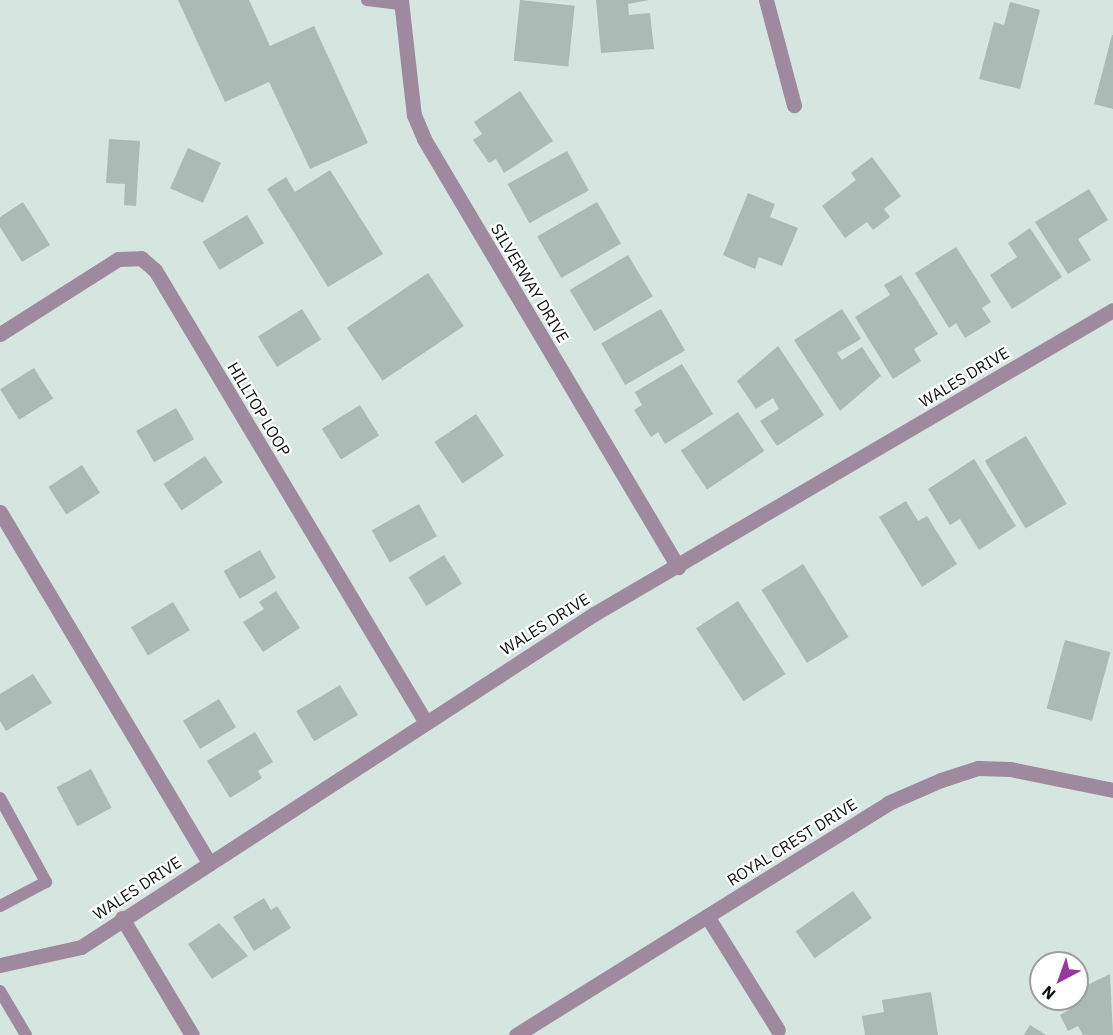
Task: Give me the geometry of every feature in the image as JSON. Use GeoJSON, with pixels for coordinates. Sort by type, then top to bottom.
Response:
{"type":"FeatureCollection","features":[{"type":"Feature","properties":{"kind":"street"},"geometry":{"type":"LineString","coordinates":[[766,0],[794,105]]}},
{"type":"Feature","properties":{"kind":"street","name":"SILVERWAY DRIVE"},"geometry":{"type":"LineString","coordinates":[[401,2],[414,116],[424,139],[678,567]]}},
{"type":"Feature","properties":{"kind":"street","name":"HILLTOP LOOP"},"geometry":{"type":"LineString","coordinates":[[0,334],[118,259],[141,258],[155,270],[425,722]]}},
{"type":"Feature","properties":{"kind":"street","name":"WALES DRIVE"},"geometry":{"type":"LineString","coordinates":[[0,965],[81,946],[425,722],[678,567],[1113,310]]}},
{"type":"Feature","properties":{"kind":"street"},"geometry":{"type":"LineString","coordinates":[[0,512],[209,863]]}},
{"type":"Feature","properties":{"kind":"street","name":"ROYAL CREST DRIVE"},"geometry":{"type":"LineString","coordinates":[[516,1035],[888,803],[978,768],[1050,773],[1113,790]]}},
{"type":"Feature","properties":{"kind":"street"},"geometry":{"type":"LineString","coordinates":[[707,916],[778,1030]]}},
{"type":"Feature","properties":{"kind":"street"},"geometry":{"type":"LineString","coordinates":[[122,918],[192,1035]]}},
{"type":"Feature","properties":{"kind":"lane"},"geometry":{"type":"LineString","coordinates":[[367,0],[401,2]]}},
{"type":"Feature","properties":{"kind":"lane"},"geometry":{"type":"LineString","coordinates":[[0,798],[46,882],[0,906]]}},
{"type":"Feature","properties":{"kind":"lane"},"geometry":{"type":"LineString","coordinates":[[0,991],[26,1035]]}},
{"type":"Feature","properties":{"kind":"building"},"geometry":{"type":"Polygon","coordinates":[[[178,0],[249,0],[270,46],[314,26],[368,143],[310,169],[269,82],[225,102],[178,0]]]}},
{"type":"Feature","properties":{"kind":"building"},"geometry":{"type":"Polygon","coordinates":[[[520,0],[575,6],[568,66],[514,61],[520,0]]]}},
{"type":"Feature","properties":{"kind":"building"},"geometry":{"type":"Polygon","coordinates":[[[596,0],[649,0],[628,4],[629,15],[650,13],[654,49],[601,53],[596,0]]]}},
{"type":"Feature","properties":{"kind":"building"},"geometry":{"type":"Polygon","coordinates":[[[1010,2],[1040,10],[1020,89],[979,79],[994,22],[1004,25],[1010,2]]]}},
{"type":"Feature","properties":{"kind":"building"},"geometry":{"type":"Polygon","coordinates":[[[1113,35],[1113,109],[1094,104],[1113,35]]]}},
{"type":"Feature","properties":{"kind":"building"},"geometry":{"type":"Polygon","coordinates":[[[520,91],[553,141],[504,173],[496,159],[489,163],[473,140],[482,134],[474,122],[520,91]]]}},
{"type":"Feature","properties":{"kind":"building"},"geometry":{"type":"Polygon","coordinates":[[[109,139],[140,141],[136,206],[124,205],[125,184],[106,183],[109,139]]]}},
{"type":"Feature","properties":{"kind":"building"},"geometry":{"type":"Polygon","coordinates":[[[188,148],[221,163],[203,203],[170,188],[188,148]]]}},
{"type":"Feature","properties":{"kind":"building"},"geometry":{"type":"Polygon","coordinates":[[[567,151],[589,190],[529,223],[508,184],[567,151]]]}},
{"type":"Feature","properties":{"kind":"building"},"geometry":{"type":"Polygon","coordinates":[[[872,157],[901,196],[884,209],[890,217],[873,230],[867,222],[845,238],[822,206],[856,180],[851,173],[872,157]]]}},
{"type":"Feature","properties":{"kind":"building"},"geometry":{"type":"Polygon","coordinates":[[[330,170],[383,254],[328,287],[267,189],[286,177],[295,192],[330,170]]]}},
{"type":"Feature","properties":{"kind":"building"},"geometry":{"type":"Polygon","coordinates":[[[1089,189],[1108,220],[1078,239],[1091,260],[1068,274],[1035,222],[1089,189]]]}},
{"type":"Feature","properties":{"kind":"building"},"geometry":{"type":"Polygon","coordinates":[[[748,193],[775,204],[770,217],[798,228],[782,266],[759,257],[755,269],[723,255],[748,193]]]}},
{"type":"Feature","properties":{"kind":"building"},"geometry":{"type":"Polygon","coordinates":[[[23,202],[50,245],[22,262],[0,227],[0,217],[23,202]]]}},
{"type":"Feature","properties":{"kind":"building"},"geometry":{"type":"Polygon","coordinates":[[[597,202],[621,244],[561,278],[537,236],[597,202]]]}},
{"type":"Feature","properties":{"kind":"building"},"geometry":{"type":"Polygon","coordinates":[[[247,215],[264,243],[219,270],[202,242],[247,215]]]}},
{"type":"Feature","properties":{"kind":"building"},"geometry":{"type":"Polygon","coordinates":[[[1030,228],[1062,277],[1012,309],[990,275],[1017,257],[1008,243],[1030,228]]]}},
{"type":"Feature","properties":{"kind":"building"},"geometry":{"type":"Polygon","coordinates":[[[956,247],[991,302],[982,308],[991,322],[965,338],[956,323],[949,328],[915,273],[956,247]]]}},
{"type":"Feature","properties":{"kind":"building"},"geometry":{"type":"Polygon","coordinates":[[[628,255],[653,296],[594,331],[570,290],[628,255]]]}},
{"type":"Feature","properties":{"kind":"building"},"geometry":{"type":"Polygon","coordinates":[[[428,273],[464,326],[383,381],[347,328],[428,273]]]}},
{"type":"Feature","properties":{"kind":"building"},"geometry":{"type":"Polygon","coordinates":[[[901,275],[938,334],[914,349],[921,361],[893,379],[855,317],[890,295],[884,285],[901,275]]]}},
{"type":"Feature","properties":{"kind":"building"},"geometry":{"type":"Polygon","coordinates":[[[302,309],[321,340],[277,367],[258,337],[302,309]]]}},
{"type":"Feature","properties":{"kind":"building"},"geometry":{"type":"Polygon","coordinates":[[[661,309],[685,351],[625,385],[601,344],[661,309]]]}},
{"type":"Feature","properties":{"kind":"building"},"geometry":{"type":"Polygon","coordinates":[[[842,309],[861,339],[837,353],[842,360],[862,347],[881,376],[840,411],[794,340],[842,309]]]}},
{"type":"Feature","properties":{"kind":"building"},"geometry":{"type":"Polygon","coordinates":[[[778,346],[824,415],[777,446],[760,421],[779,409],[773,398],[756,409],[737,381],[778,346]]]}},
{"type":"Feature","properties":{"kind":"building"},"geometry":{"type":"Polygon","coordinates":[[[682,364],[713,414],[665,444],[658,432],[651,437],[634,410],[642,405],[635,392],[682,364]]]}},
{"type":"Feature","properties":{"kind":"building"},"geometry":{"type":"Polygon","coordinates":[[[34,368],[53,399],[19,420],[0,389],[34,368]]]}},
{"type":"Feature","properties":{"kind":"building"},"geometry":{"type":"Polygon","coordinates":[[[360,405],[379,436],[341,459],[322,429],[360,405]]]}},
{"type":"Feature","properties":{"kind":"building"},"geometry":{"type":"Polygon","coordinates":[[[176,408],[194,439],[154,462],[136,431],[176,408]]]}},
{"type":"Feature","properties":{"kind":"building"},"geometry":{"type":"Polygon","coordinates":[[[738,412],[764,451],[707,490],[681,451],[738,412]]]}},
{"type":"Feature","properties":{"kind":"building"},"geometry":{"type":"Polygon","coordinates":[[[476,414],[504,455],[463,483],[435,442],[476,414]]]}},
{"type":"Feature","properties":{"kind":"building"},"geometry":{"type":"Polygon","coordinates":[[[1026,436],[1067,504],[1026,528],[985,461],[1026,436]]]}},
{"type":"Feature","properties":{"kind":"building"},"geometry":{"type":"Polygon","coordinates":[[[205,456],[223,483],[181,510],[164,484],[205,456]]]}},
{"type":"Feature","properties":{"kind":"building"},"geometry":{"type":"Polygon","coordinates":[[[974,459],[1016,526],[979,550],[960,519],[950,525],[928,489],[974,459]]]}},
{"type":"Feature","properties":{"kind":"building"},"geometry":{"type":"Polygon","coordinates":[[[82,465],[100,493],[66,514],[48,487],[82,465]]]}},
{"type":"Feature","properties":{"kind":"building"},"geometry":{"type":"Polygon","coordinates":[[[906,501],[918,521],[927,516],[957,564],[922,587],[879,517],[906,501]]]}},
{"type":"Feature","properties":{"kind":"building"},"geometry":{"type":"Polygon","coordinates":[[[419,504],[437,536],[390,563],[372,530],[419,504]]]}},
{"type":"Feature","properties":{"kind":"building"},"geometry":{"type":"Polygon","coordinates":[[[260,550],[276,578],[240,599],[224,571],[260,550]]]}},
{"type":"Feature","properties":{"kind":"building"},"geometry":{"type":"Polygon","coordinates":[[[444,555],[462,584],[426,606],[408,577],[444,555]]]}},
{"type":"Feature","properties":{"kind":"building"},"geometry":{"type":"Polygon","coordinates":[[[803,564],[849,637],[807,663],[761,590],[803,564]]]}},
{"type":"Feature","properties":{"kind":"building"},"geometry":{"type":"Polygon","coordinates":[[[276,591],[300,628],[263,652],[243,622],[264,609],[259,602],[276,591]]]}},
{"type":"Feature","properties":{"kind":"building"},"geometry":{"type":"Polygon","coordinates":[[[738,601],[785,674],[743,701],[696,628],[738,601]]]}},
{"type":"Feature","properties":{"kind":"building"},"geometry":{"type":"Polygon","coordinates":[[[173,602],[190,630],[148,656],[131,627],[173,602]]]}},
{"type":"Feature","properties":{"kind":"building"},"geometry":{"type":"Polygon","coordinates":[[[1065,640],[1110,652],[1092,721],[1047,709],[1065,640]]]}},
{"type":"Feature","properties":{"kind":"building"},"geometry":{"type":"Polygon","coordinates":[[[33,674],[52,703],[6,731],[0,721],[0,694],[33,674]]]}},
{"type":"Feature","properties":{"kind":"building"},"geometry":{"type":"Polygon","coordinates":[[[340,685],[358,715],[314,741],[296,711],[340,685]]]}},
{"type":"Feature","properties":{"kind":"building"},"geometry":{"type":"Polygon","coordinates":[[[219,699],[236,727],[200,749],[183,721],[219,699]]]}},
{"type":"Feature","properties":{"kind":"building"},"geometry":{"type":"Polygon","coordinates":[[[255,732],[273,762],[258,771],[262,778],[230,798],[207,761],[255,732]]]}},
{"type":"Feature","properties":{"kind":"building"},"geometry":{"type":"Polygon","coordinates":[[[91,769],[112,808],[77,826],[57,787],[91,769]]]}},
{"type":"Feature","properties":{"kind":"building"},"geometry":{"type":"Polygon","coordinates":[[[853,891],[872,918],[815,958],[796,931],[853,891]]]}},
{"type":"Feature","properties":{"kind":"building"},"geometry":{"type":"Polygon","coordinates":[[[264,898],[271,910],[277,906],[291,928],[254,951],[233,917],[264,898]]]}},
{"type":"Feature","properties":{"kind":"building"},"geometry":{"type":"Polygon","coordinates":[[[219,923],[248,956],[212,979],[188,944],[219,923]]]}},
{"type":"Feature","properties":{"kind":"building"},"geometry":{"type":"Polygon","coordinates":[[[1110,974],[1113,1035],[1083,1035],[1078,1026],[1068,1031],[1060,1015],[1067,1011],[1089,1011],[1089,984],[1110,974]]]}},
{"type":"Feature","properties":{"kind":"building"},"geometry":{"type":"Polygon","coordinates":[[[931,992],[938,1035],[865,1035],[862,1016],[884,1012],[882,1000],[931,992]]]}},
{"type":"Feature","properties":{"kind":"building"},"geometry":{"type":"Polygon","coordinates":[[[1030,1025],[1046,1035],[1024,1035],[1030,1025]]]}}]}
